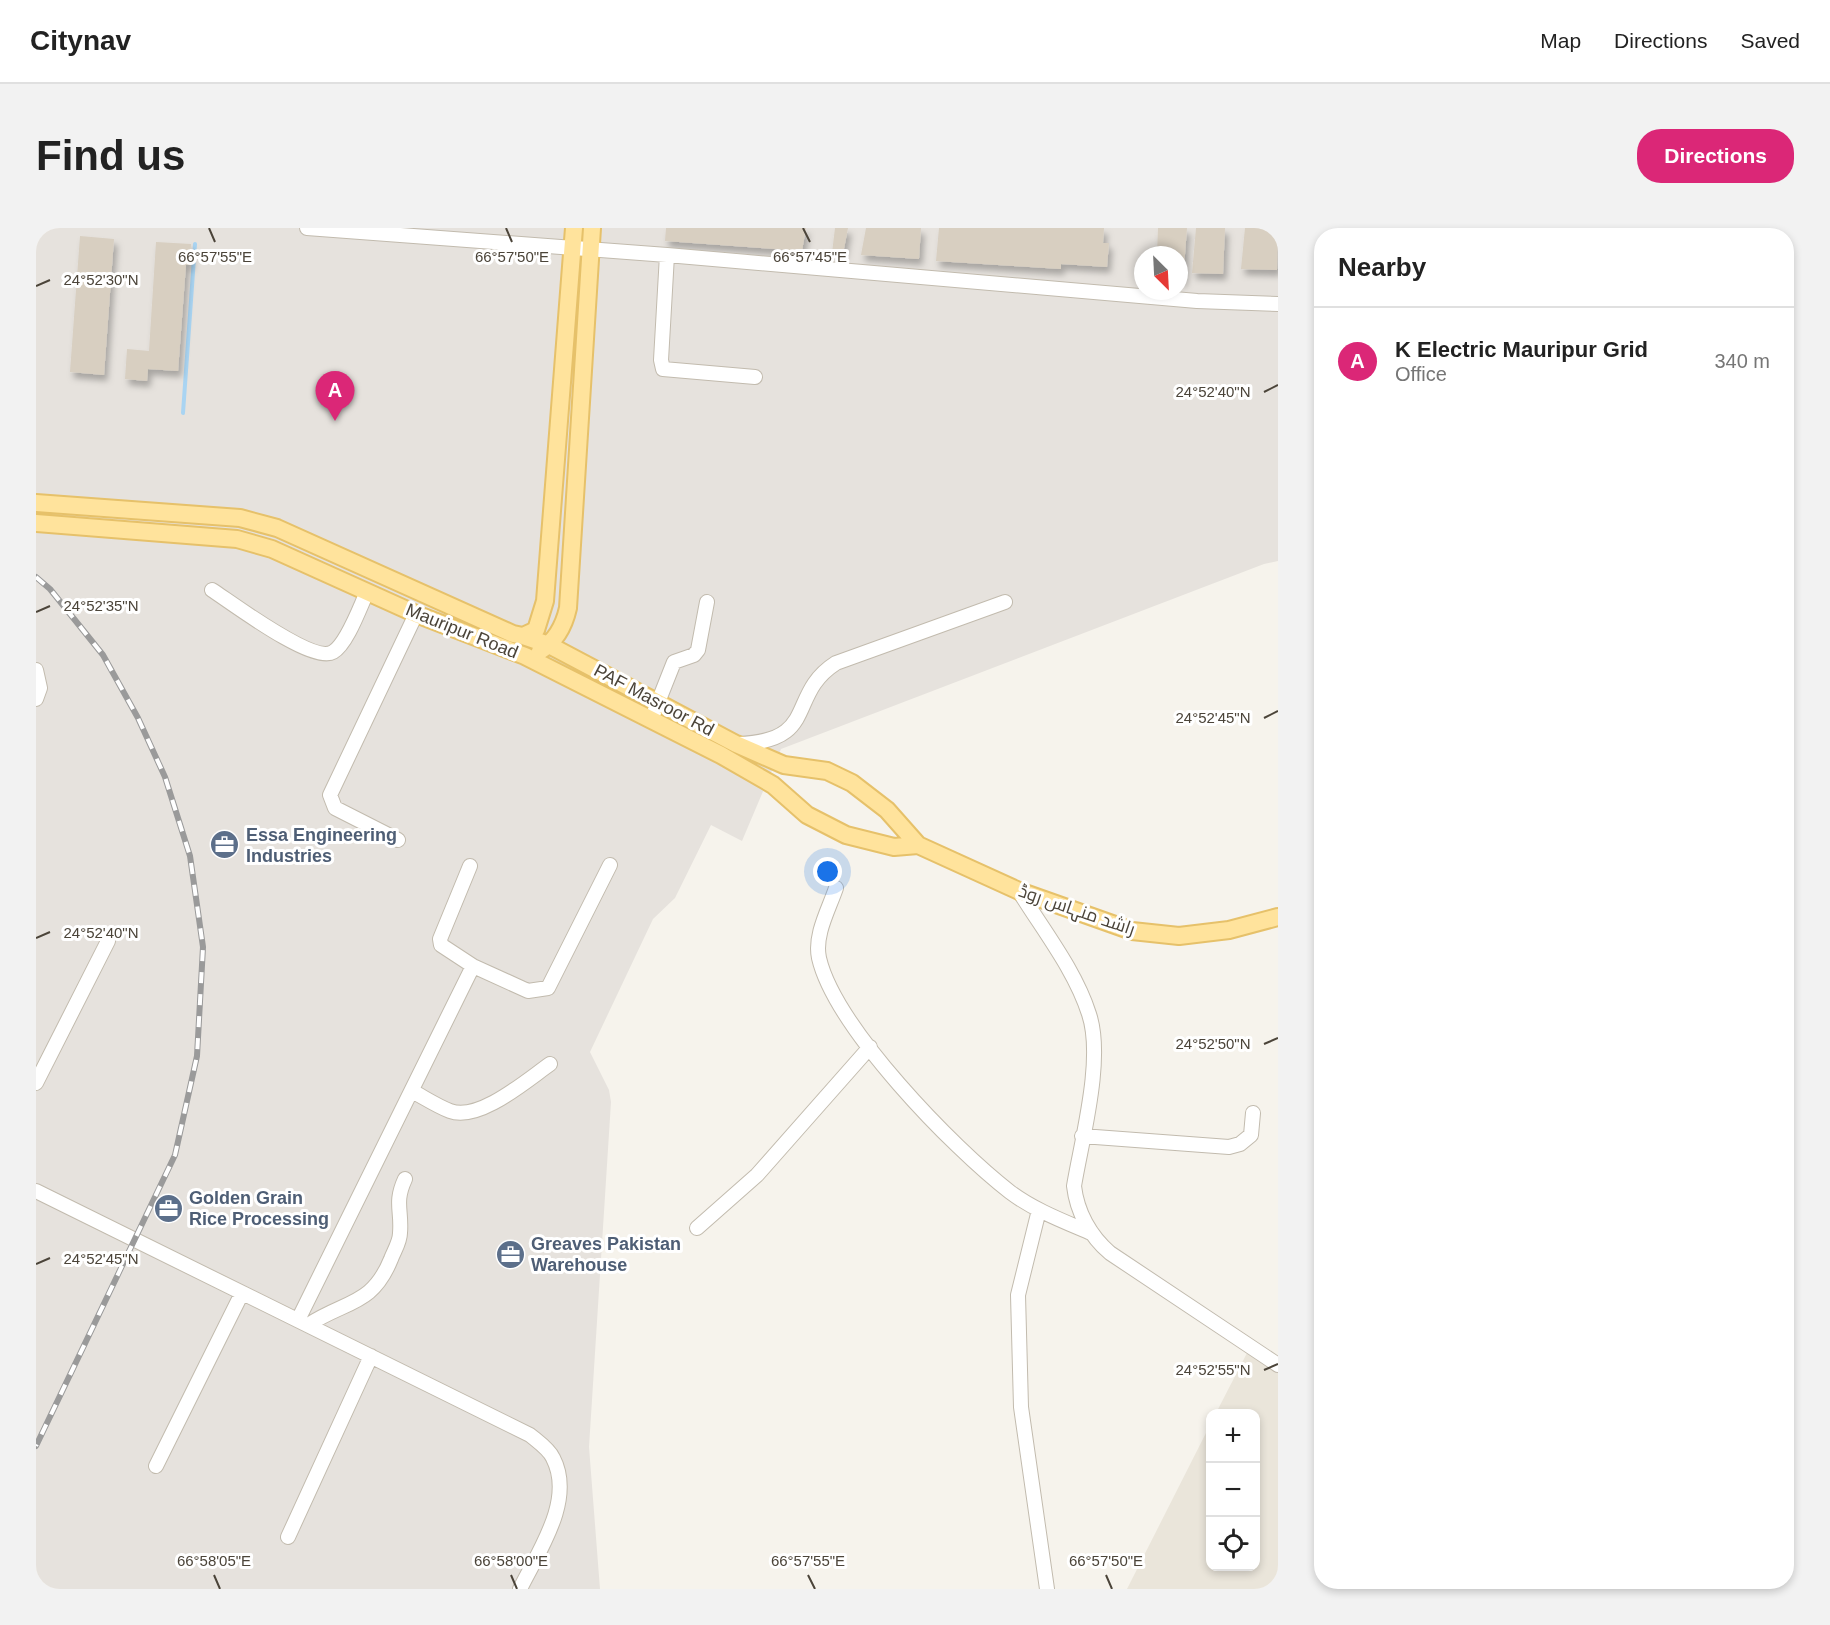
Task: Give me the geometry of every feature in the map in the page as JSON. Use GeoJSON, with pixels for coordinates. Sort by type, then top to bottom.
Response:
{"type":"FeatureCollection","features":[{"type":"Feature","properties":{"kind":"main road","name":"Mauripur Road"},"geometry":{"type":"LineString","coordinates":[[36,503],[240,518],[277,528],[513,634],[523,636],[536,630],[545,601],[574,228]]}},
{"type":"Feature","properties":{"kind":"main road"},"geometry":{"type":"LineString","coordinates":[[549,645],[564,624],[568,608],[592,228]]}},
{"type":"Feature","properties":{"kind":"main road","name":"Mauripur Road"},"geometry":{"type":"LineString","coordinates":[[36,523],[237,539],[272,549],[416,614],[525,656],[549,645]]}},
{"type":"Feature","properties":{"kind":"main road","name":"PAF Masroor Rd"},"geometry":{"type":"LineString","coordinates":[[523,636],[549,645],[736,744],[784,765]]}},
{"type":"Feature","properties":{"kind":"main road","name":"PAF Masroor Rd"},"geometry":{"type":"LineString","coordinates":[[525,656],[773,785]]}},
{"type":"Feature","properties":{"kind":"main road","name":"راشد منہاس روڈ"},"geometry":{"type":"LineString","coordinates":[[784,765],[827,771],[852,783],[887,810],[918,844],[1019,891],[1132,931],[1179,936],[1229,930],[1278,917]]}},
{"type":"Feature","properties":{"kind":"main road","name":"راشد منہاس روڈ"},"geometry":{"type":"LineString","coordinates":[[773,785],[807,815],[846,835],[894,847],[918,844]]}},
{"type":"Feature","properties":{"kind":"street"},"geometry":{"type":"LineString","coordinates":[[307,228],[667,255],[1197,301],[1278,304]]}},
{"type":"Feature","properties":{"kind":"street"},"geometry":{"type":"LineString","coordinates":[[667,255],[661,360],[663,369],[666,372],[755,377]]}},
{"type":"Feature","properties":{"kind":"street"},"geometry":{"type":"LineString","coordinates":[[212,590],[282,636],[318,655],[326,655],[341,645],[367,592]]}},
{"type":"Feature","properties":{"kind":"street"},"geometry":{"type":"LineString","coordinates":[[736,744],[761,743],[783,735],[792,726],[819,676],[836,663],[1005,602]]}},
{"type":"Feature","properties":{"kind":"street"},"geometry":{"type":"LineString","coordinates":[[651,720],[674,662],[698,650],[707,603]]}},
{"type":"Feature","properties":{"kind":"street"},"geometry":{"type":"LineString","coordinates":[[398,840],[335,808],[330,795],[416,614]]}},
{"type":"Feature","properties":{"kind":"street"},"geometry":{"type":"LineString","coordinates":[[36,670],[40,688],[36,699]]}},
{"type":"Feature","properties":{"kind":"street"},"geometry":{"type":"LineString","coordinates":[[470,866],[440,939],[443,949],[473,966],[528,991],[548,988],[610,866]]}},
{"type":"Feature","properties":{"kind":"street"},"geometry":{"type":"LineString","coordinates":[[836,888],[819,938],[819,957],[829,985],[840,1005],[891,1076],[966,1155],[1011,1192],[1039,1210],[1091,1233]]}},
{"type":"Feature","properties":{"kind":"street"},"geometry":{"type":"LineString","coordinates":[[1019,891],[1078,986],[1090,1015],[1094,1035],[1094,1062],[1074,1186],[1078,1204],[1091,1233],[1110,1253],[1278,1365]]}},
{"type":"Feature","properties":{"kind":"street"},"geometry":{"type":"LineString","coordinates":[[36,1083],[108,940]]}},
{"type":"Feature","properties":{"kind":"street"},"geometry":{"type":"LineString","coordinates":[[303,1323],[473,966]]}},
{"type":"Feature","properties":{"kind":"street"},"geometry":{"type":"LineString","coordinates":[[698,1228],[757,1175],[870,1047]]}},
{"type":"Feature","properties":{"kind":"street"},"geometry":{"type":"LineString","coordinates":[[412,1091],[452,1112],[471,1112],[490,1105],[550,1064]]}},
{"type":"Feature","properties":{"kind":"street"},"geometry":{"type":"LineString","coordinates":[[1082,1136],[1228,1147],[1240,1144],[1251,1135],[1253,1113]]}},
{"type":"Feature","properties":{"kind":"street"},"geometry":{"type":"LineString","coordinates":[[303,1323],[366,1296],[383,1279],[400,1236],[397,1204],[405,1179]]}},
{"type":"Feature","properties":{"kind":"street"},"geometry":{"type":"LineString","coordinates":[[36,1191],[530,1435],[553,1457],[561,1488],[551,1526],[520,1589]]}},
{"type":"Feature","properties":{"kind":"street"},"geometry":{"type":"LineString","coordinates":[[1039,1210],[1018,1295],[1021,1407],[1047,1589]]}},
{"type":"Feature","properties":{"kind":"street"},"geometry":{"type":"LineString","coordinates":[[156,1466],[242,1293]]}},
{"type":"Feature","properties":{"kind":"street"},"geometry":{"type":"LineString","coordinates":[[288,1537],[371,1356]]}},
{"type":"Feature","properties":{"kind":"shaded area"},"geometry":{"type":"Polygon","coordinates":[[[36,228],[1278,228],[1278,561],[1264,564],[781,749],[742,841],[711,825],[675,898],[653,919],[590,1052],[609,1090],[611,1102],[589,1447],[600,1589],[36,1589],[36,228]]]}},
{"type":"Feature","properties":{"kind":"shaded area"},"geometry":{"type":"Polygon","coordinates":[[[1247,1353],[1278,1369],[1278,1589],[1127,1589],[1206,1433],[1206,1571],[1260,1571],[1260,1409],[1218,1409],[1247,1353]]]}},
{"type":"Feature","properties":{"kind":"building"},"geometry":{"type":"Polygon","coordinates":[[[666,228],[806,228],[802,251],[665,241],[666,228]]]}},
{"type":"Feature","properties":{"kind":"building"},"geometry":{"type":"Polygon","coordinates":[[[835,228],[848,228],[843,254],[832,253],[835,228]]]}},
{"type":"Feature","properties":{"kind":"building"},"geometry":{"type":"Polygon","coordinates":[[[866,228],[921,228],[919,259],[861,255],[866,228]]]}},
{"type":"Feature","properties":{"kind":"building"},"geometry":{"type":"Polygon","coordinates":[[[939,228],[1104,228],[1103,243],[1109,243],[1107,267],[1061,264],[1061,269],[936,261],[939,228]]]}},
{"type":"Feature","properties":{"kind":"building"},"geometry":{"type":"Polygon","coordinates":[[[1158,228],[1187,228],[1186,246],[1157,246],[1158,228]]]}},
{"type":"Feature","properties":{"kind":"building"},"geometry":{"type":"Polygon","coordinates":[[[1196,228],[1225,228],[1223,274],[1192,273],[1196,228]]]}},
{"type":"Feature","properties":{"kind":"building"},"geometry":{"type":"Polygon","coordinates":[[[1245,228],[1278,228],[1277,270],[1241,269],[1245,228]]]}},
{"type":"Feature","properties":{"kind":"building"},"geometry":{"type":"Polygon","coordinates":[[[80,236],[114,239],[104,375],[70,372],[80,236]]]}},
{"type":"Feature","properties":{"kind":"building"},"geometry":{"type":"Polygon","coordinates":[[[156,242],[191,244],[190,265],[186,265],[178,371],[148,369],[147,381],[125,379],[127,349],[149,351],[156,242]]]}},
{"type":"Feature","properties":{"kind":"waterway"},"geometry":{"type":"LineString","coordinates":[[183,413],[195,244]]}},
{"type":"Feature","properties":{"kind":"railway"},"geometry":{"type":"LineString","coordinates":[[36,577],[50,589],[103,655],[138,718],[165,777],[190,856],[203,947],[197,1056],[175,1155],[36,1446]]}},
{"type":"Feature","properties":{"kind":"place","name":"K Electric Mauripur Grid"},"geometry":{"type":"Point","coordinates":[335,421]}},
{"type":"Feature","properties":{"kind":"place","name":"Essa Engineering Industries"},"geometry":{"type":"Point","coordinates":[225,845]}},
{"type":"Feature","properties":{"kind":"place","name":"Golden Grain Rice Processing"},"geometry":{"type":"Point","coordinates":[168,1208]}},
{"type":"Feature","properties":{"kind":"place","name":"Greaves Pakistan Warehouse"},"geometry":{"type":"Point","coordinates":[510,1254]}}]}
